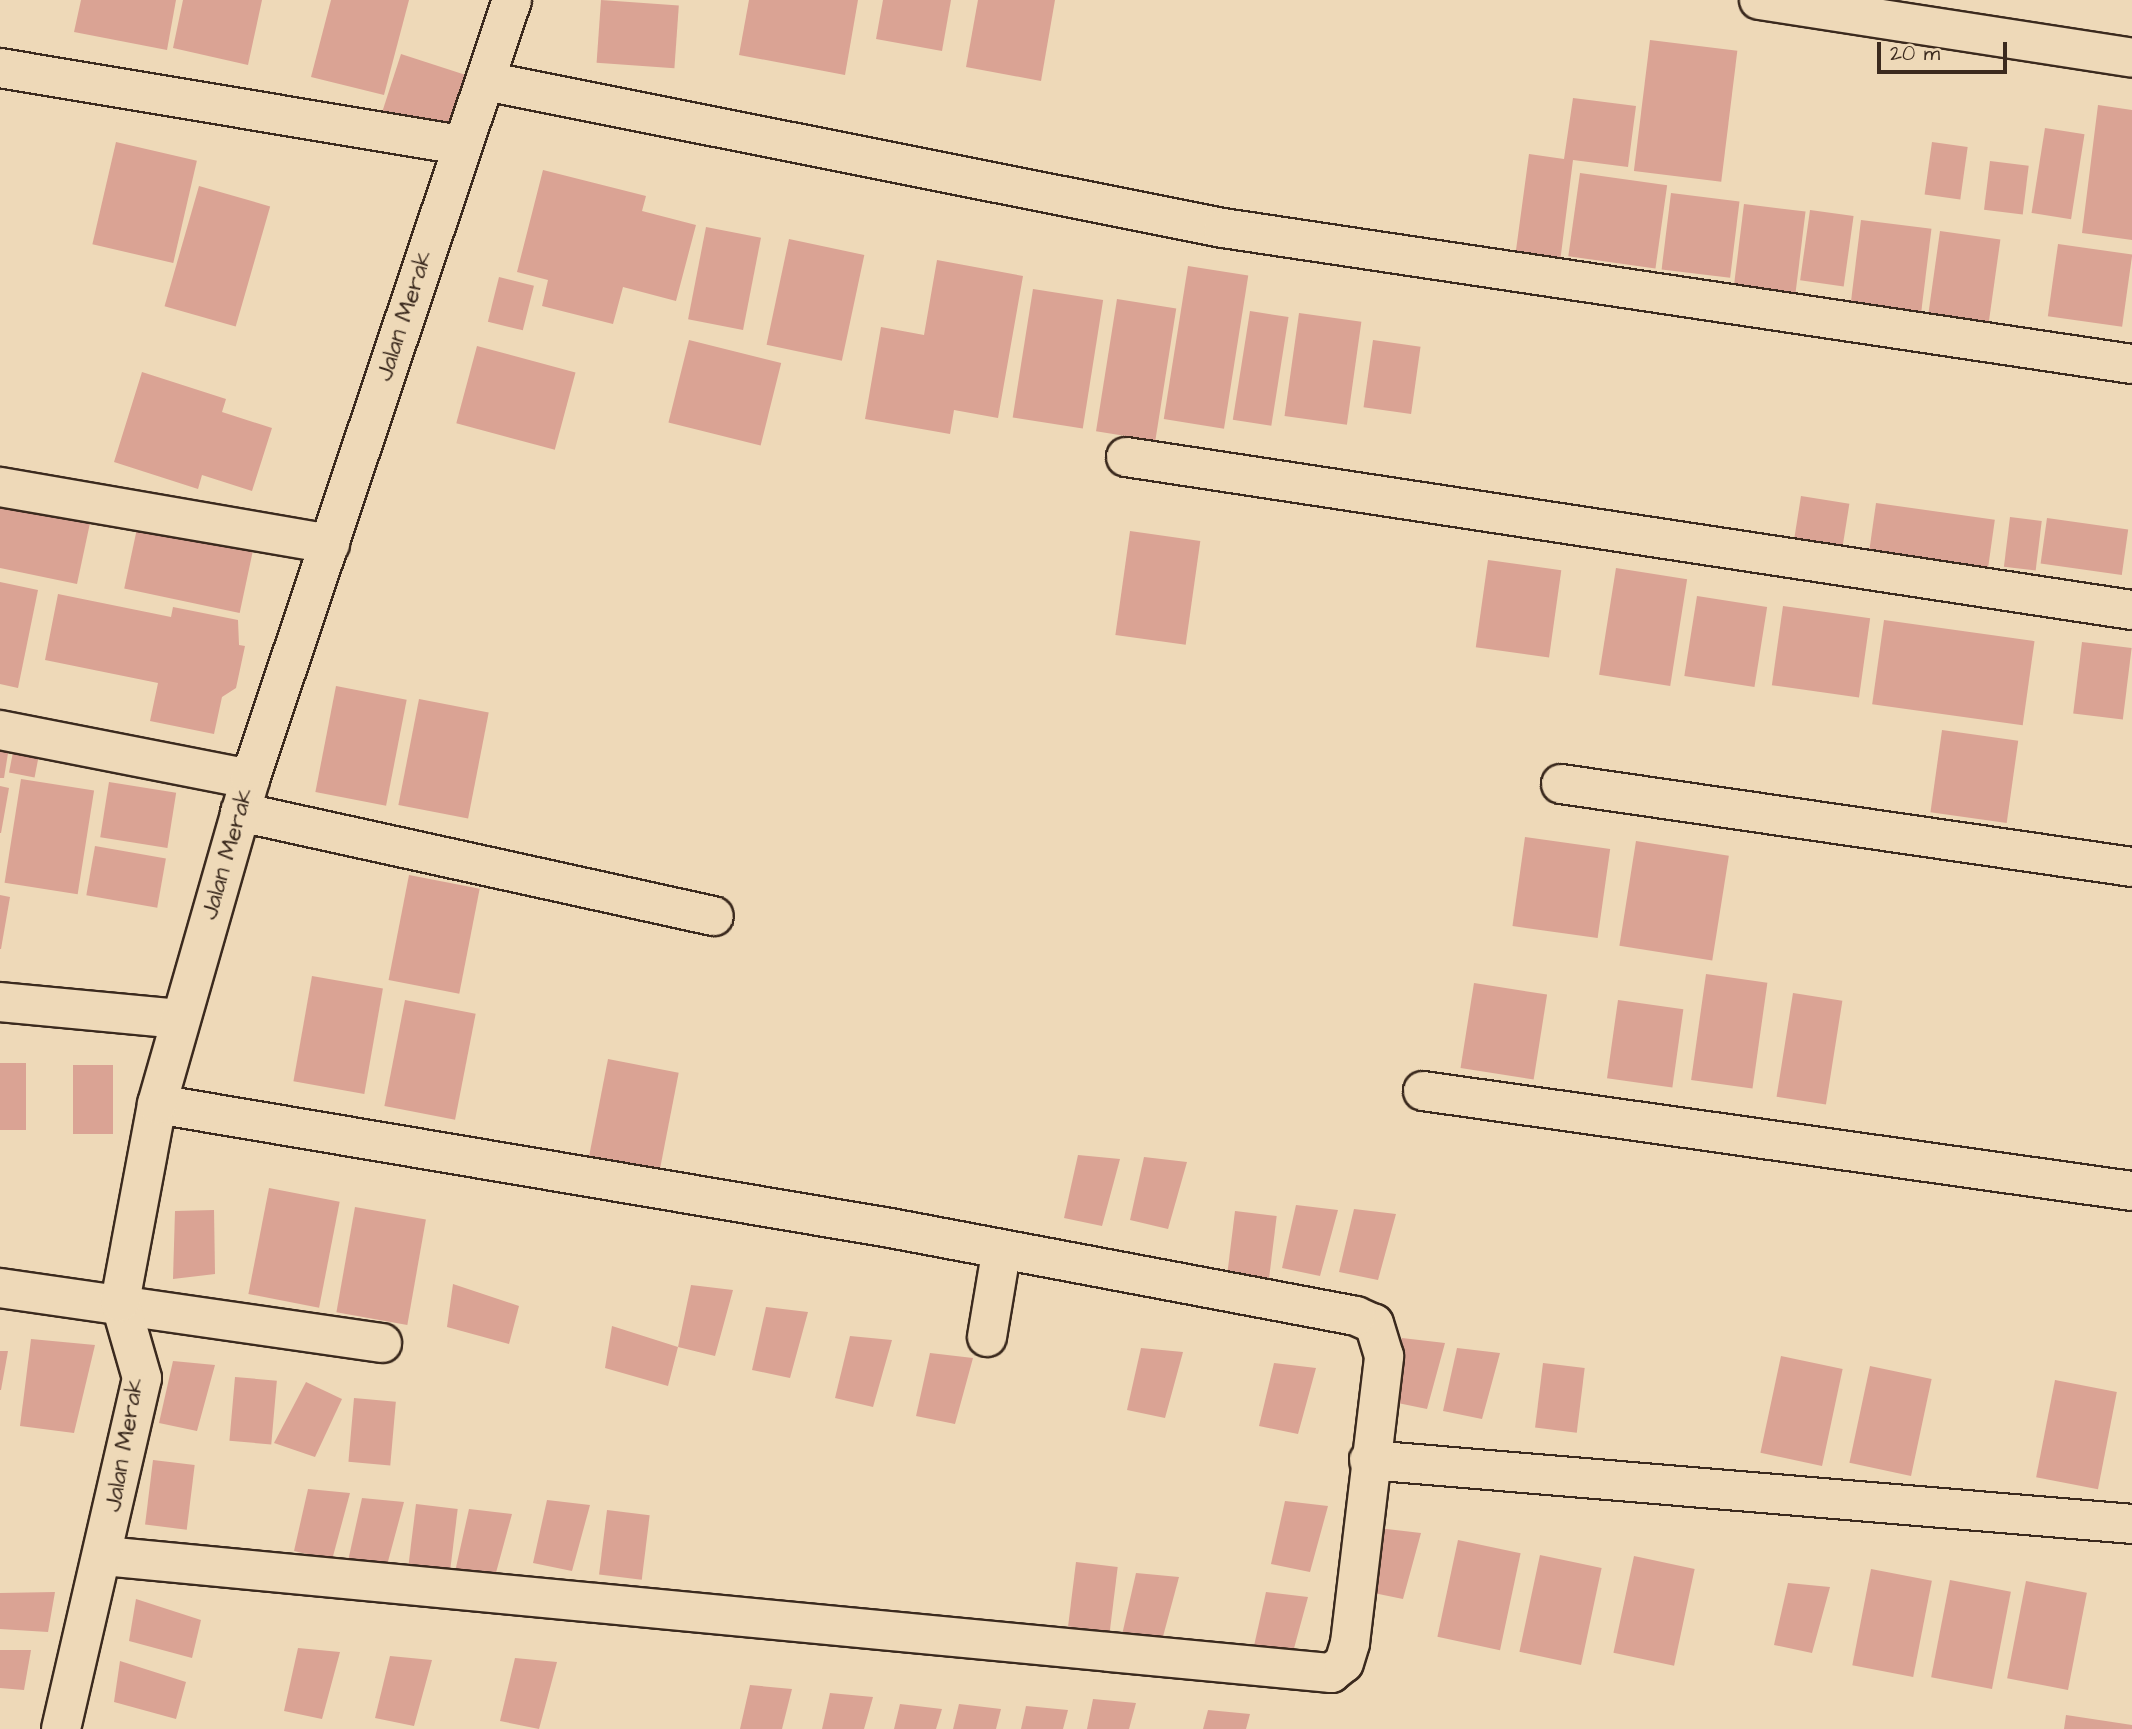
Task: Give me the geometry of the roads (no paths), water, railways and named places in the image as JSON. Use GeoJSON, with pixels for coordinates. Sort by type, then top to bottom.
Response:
{"type":"FeatureCollection","features":[{"type":"Feature","properties":{"kind":"street","name":"Jalan Merak"},"geometry":{"type":"LineString","coordinates":[[61,1729],[104,1556],[142,1378],[120,1302],[157,1104],[179,1019],[245,796],[461,145],[512,0]]}},
{"type":"Feature","properties":{"kind":"street"},"geometry":{"type":"LineString","coordinates":[[1759,0],[2132,58]]}},
{"type":"Feature","properties":{"kind":"street"},"geometry":{"type":"LineString","coordinates":[[0,68],[461,145]]}},
{"type":"Feature","properties":{"kind":"street"},"geometry":{"type":"LineString","coordinates":[[485,81],[1223,228],[2132,364]]}},
{"type":"Feature","properties":{"kind":"street"},"geometry":{"type":"LineString","coordinates":[[1126,457],[2132,610]]}},
{"type":"Feature","properties":{"kind":"street"},"geometry":{"type":"LineString","coordinates":[[0,487],[330,544]]}},
{"type":"Feature","properties":{"kind":"street"},"geometry":{"type":"LineString","coordinates":[[0,730],[245,796],[714,915]]}},
{"type":"Feature","properties":{"kind":"street"},"geometry":{"type":"LineString","coordinates":[[1560,784],[2132,867]]}},
{"type":"Feature","properties":{"kind":"street"},"geometry":{"type":"LineString","coordinates":[[0,1002],[179,1019]]}},
{"type":"Feature","properties":{"kind":"street"},"geometry":{"type":"LineString","coordinates":[[1423,1091],[2132,1191]]}},
{"type":"Feature","properties":{"kind":"street"},"geometry":{"type":"LineString","coordinates":[[104,1556],[1311,1675],[1331,1673],[1344,1662],[1350,1643],[1369,1461],[1384,1356],[1374,1324],[1001,1253],[884,1227],[157,1104]]}},
{"type":"Feature","properties":{"kind":"street"},"geometry":{"type":"LineString","coordinates":[[987,1337],[1001,1253]]}},
{"type":"Feature","properties":{"kind":"street"},"geometry":{"type":"LineString","coordinates":[[0,1288],[120,1302],[382,1343]]}},
{"type":"Feature","properties":{"kind":"street"},"geometry":{"type":"LineString","coordinates":[[1369,1461],[2132,1524]]}}]}
